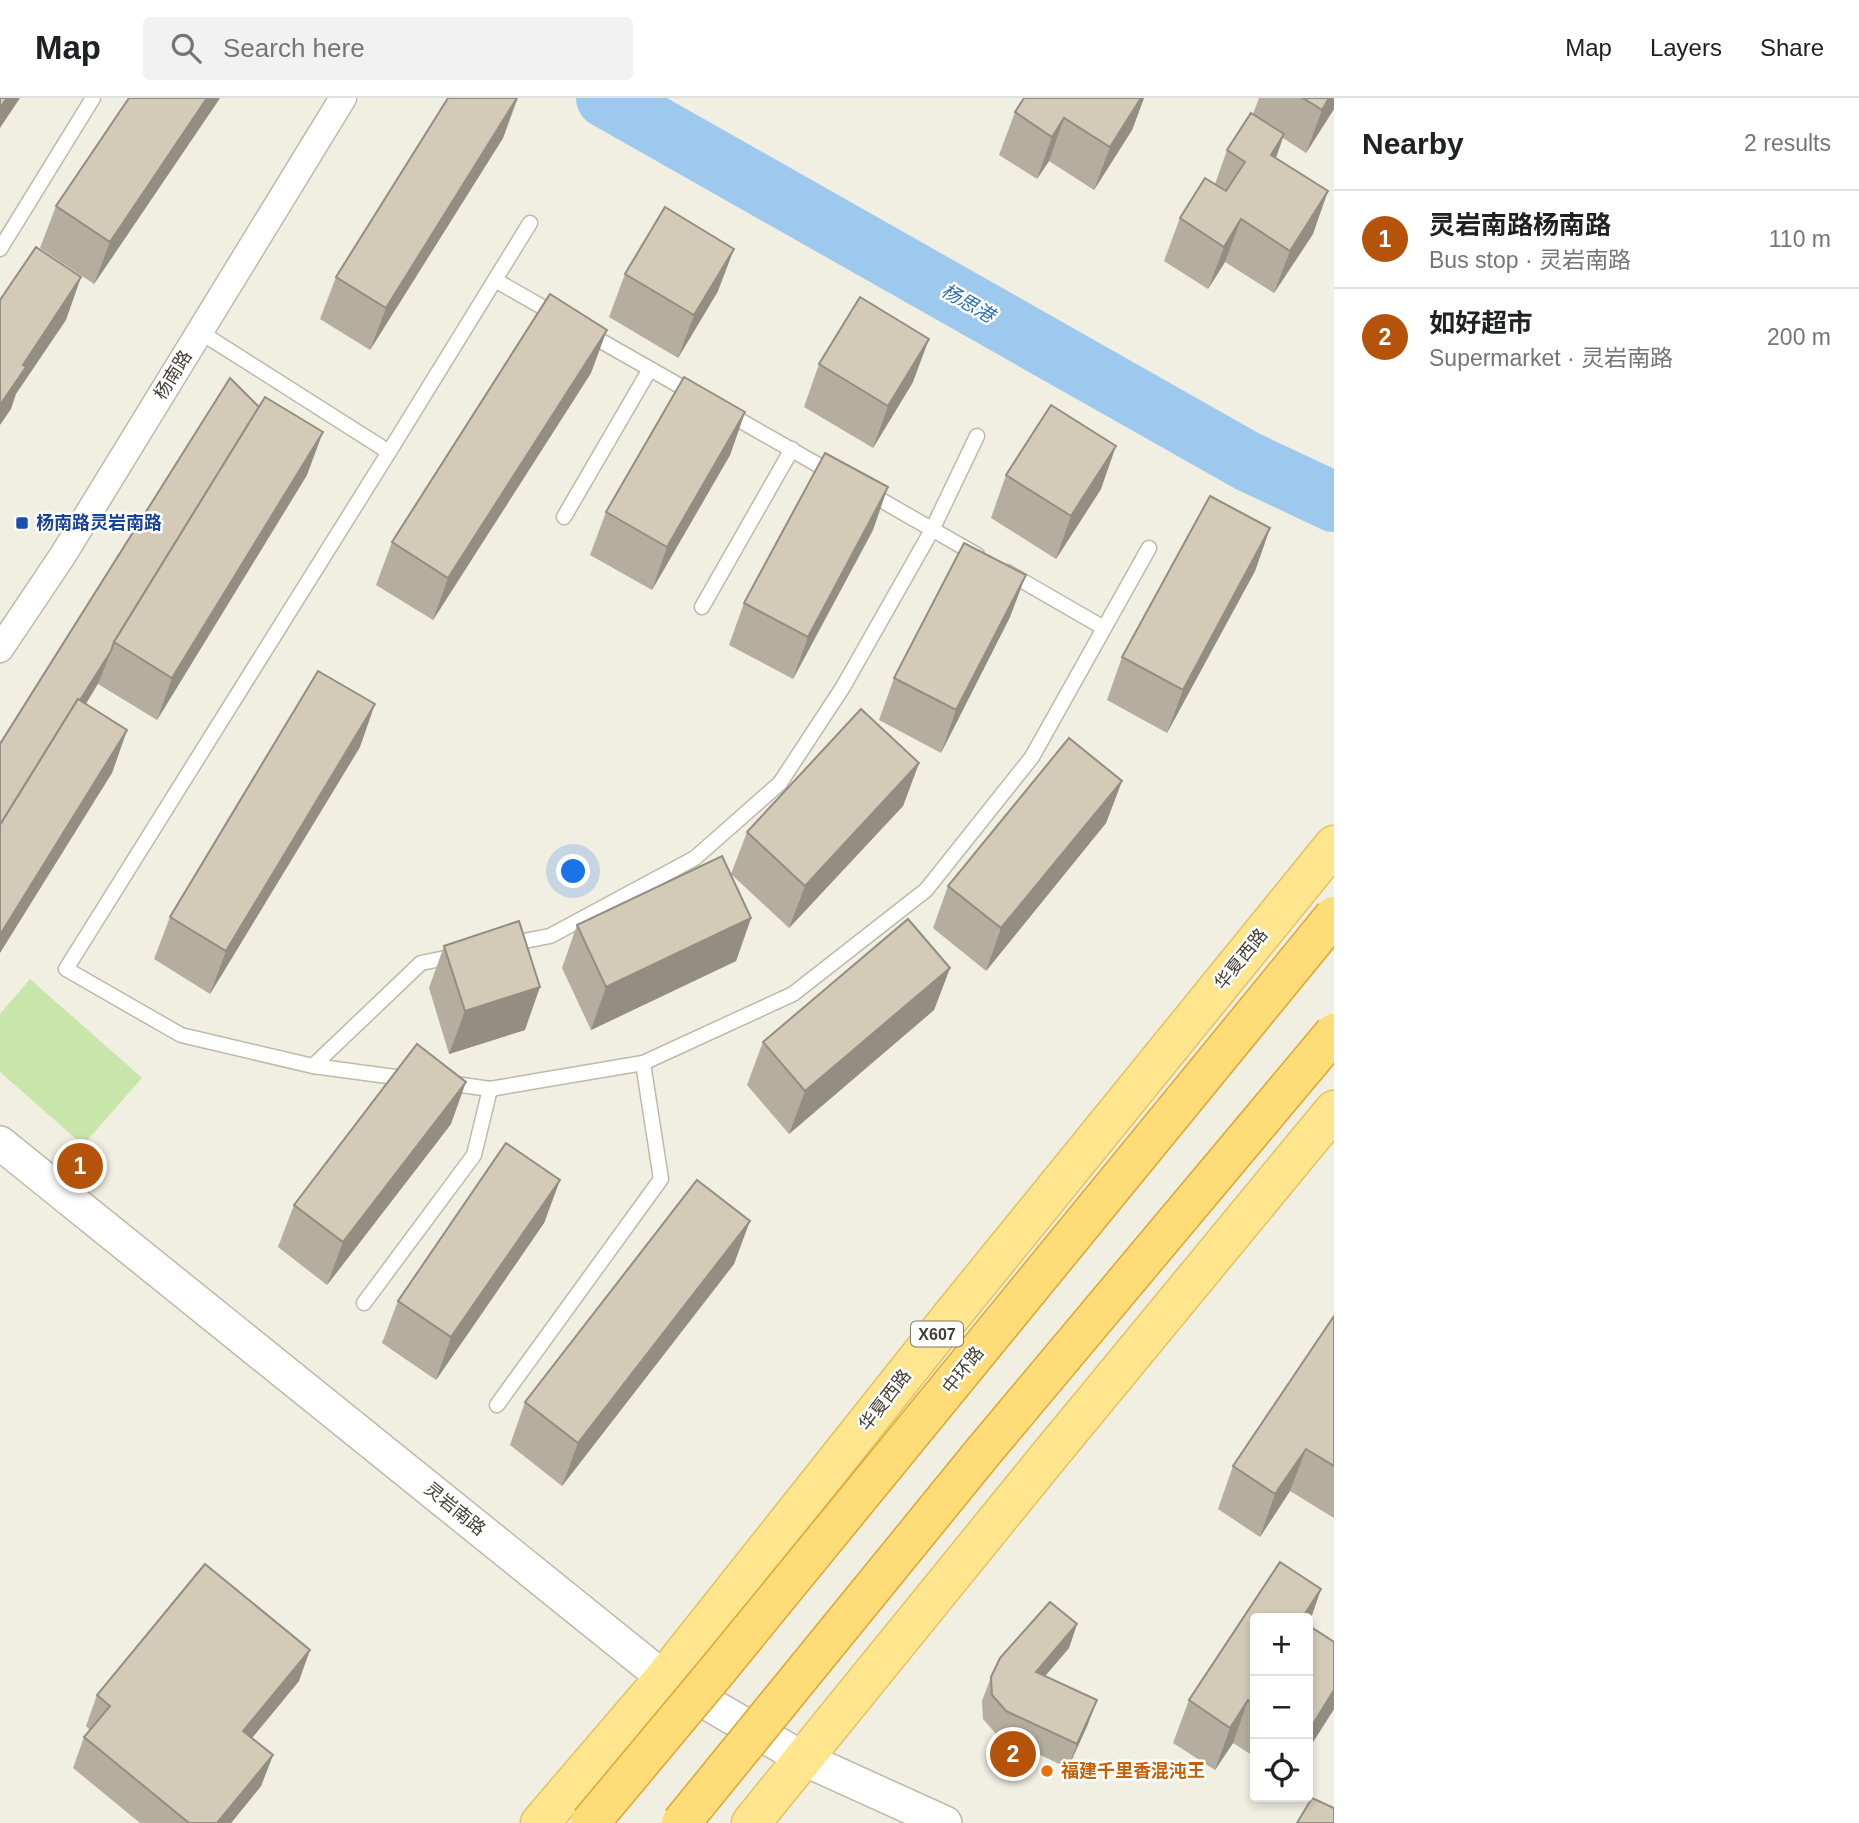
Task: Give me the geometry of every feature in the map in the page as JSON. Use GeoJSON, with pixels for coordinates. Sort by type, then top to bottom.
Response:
{"type":"FeatureCollection","features":[{"type":"Feature","properties":{"kind":"highway","name":"中环路"},"geometry":{"type":"LineString","coordinates":[[590,1823],[1334,916]]}},
{"type":"Feature","properties":{"kind":"highway"},"geometry":{"type":"LineString","coordinates":[[681,1823],[983,1452],[1334,1033]]}},
{"type":"Feature","properties":{"kind":"main road","name":"华夏西路"},"geometry":{"type":"LineString","coordinates":[[540,1823],[664,1678],[949,1320],[1334,845]]}},
{"type":"Feature","properties":{"kind":"main road"},"geometry":{"type":"LineString","coordinates":[[751,1823],[1334,1110]]}},
{"type":"Feature","properties":{"kind":"street","name":"杨南路"},"geometry":{"type":"LineString","coordinates":[[0,649],[62,555],[343,98]]}},
{"type":"Feature","properties":{"kind":"street","name":"灵岩南路"},"geometry":{"type":"LineString","coordinates":[[0,1143],[664,1678],[804,1759],[945,1823]]}},
{"type":"Feature","properties":{"kind":"lane"},"geometry":{"type":"LineString","coordinates":[[0,248],[93,98]]}},
{"type":"Feature","properties":{"kind":"lane"},"geometry":{"type":"LineString","coordinates":[[530,223],[66,969],[181,1035],[313,1066],[490,1089],[643,1063],[793,994],[926,890],[1032,757],[1149,548]]}},
{"type":"Feature","properties":{"kind":"lane"},"geometry":{"type":"LineString","coordinates":[[495,280],[1104,628]]}},
{"type":"Feature","properties":{"kind":"lane"},"geometry":{"type":"LineString","coordinates":[[200,332],[390,452]]}},
{"type":"Feature","properties":{"kind":"lane"},"geometry":{"type":"LineString","coordinates":[[564,517],[650,369]]}},
{"type":"Feature","properties":{"kind":"lane"},"geometry":{"type":"LineString","coordinates":[[498,947],[550,936],[695,858],[780,783],[843,687],[932,530],[978,436]]}},
{"type":"Feature","properties":{"kind":"lane"},"geometry":{"type":"LineString","coordinates":[[702,607],[792,449]]}},
{"type":"Feature","properties":{"kind":"lane"},"geometry":{"type":"LineString","coordinates":[[313,1066],[421,963],[472,952]]}},
{"type":"Feature","properties":{"kind":"lane"},"geometry":{"type":"LineString","coordinates":[[496,1405],[661,1179],[643,1063]]}},
{"type":"Feature","properties":{"kind":"lane"},"geometry":{"type":"LineString","coordinates":[[364,1303],[474,1155],[490,1089]]}},
{"type":"Feature","properties":{"kind":"green space"},"geometry":{"type":"Polygon","coordinates":[[[30,979],[142,1078],[83,1145],[0,1072],[0,1014],[30,979]]]}},
{"type":"Feature","properties":{"kind":"building"},"geometry":{"type":"Polygon","coordinates":[[[0,98],[7,98],[0,108],[0,98]]]}},
{"type":"Feature","properties":{"kind":"building"},"geometry":{"type":"Polygon","coordinates":[[[129,98],[207,98],[110,242],[56,206],[129,98]]]}},
{"type":"Feature","properties":{"kind":"building"},"geometry":{"type":"Polygon","coordinates":[[[448,98],[517,98],[386,308],[336,277],[448,98]]]}},
{"type":"Feature","properties":{"kind":"building"},"geometry":{"type":"Polygon","coordinates":[[[1024,98],[1141,98],[1110,147],[1064,118],[1052,137],[1015,112],[1024,98]]]}},
{"type":"Feature","properties":{"kind":"building"},"geometry":{"type":"Polygon","coordinates":[[[1303,98],[1329,98],[1322,110],[1303,98]]]}},
{"type":"Feature","properties":{"kind":"building"},"geometry":{"type":"Polygon","coordinates":[[[1251,113],[1284,134],[1271,155],[1328,191],[1290,251],[1241,219],[1224,247],[1180,218],[1205,178],[1226,191],[1245,162],[1227,150],[1251,113]]]}},
{"type":"Feature","properties":{"kind":"building"},"geometry":{"type":"Polygon","coordinates":[[[665,207],[734,249],[694,315],[625,274],[665,207]]]}},
{"type":"Feature","properties":{"kind":"building"},"geometry":{"type":"Polygon","coordinates":[[[36,247],[81,277],[0,405],[0,300],[36,247]]]}},
{"type":"Feature","properties":{"kind":"building"},"geometry":{"type":"Polygon","coordinates":[[[550,294],[607,330],[448,578],[392,542],[550,294]]]}},
{"type":"Feature","properties":{"kind":"building"},"geometry":{"type":"Polygon","coordinates":[[[860,297],[929,339],[888,406],[819,364],[860,297]]]}},
{"type":"Feature","properties":{"kind":"building"},"geometry":{"type":"Polygon","coordinates":[[[684,377],[745,412],[667,547],[606,512],[684,377]]]}},
{"type":"Feature","properties":{"kind":"building"},"geometry":{"type":"Polygon","coordinates":[[[230,378],[259,407],[114,642],[111,651],[0,825],[0,744],[230,378]]]}},
{"type":"Feature","properties":{"kind":"building"},"geometry":{"type":"Polygon","coordinates":[[[265,397],[323,432],[172,678],[114,642],[265,397]]]}},
{"type":"Feature","properties":{"kind":"building"},"geometry":{"type":"Polygon","coordinates":[[[1051,405],[1116,446],[1071,516],[1006,475],[1051,405]]]}},
{"type":"Feature","properties":{"kind":"building"},"geometry":{"type":"Polygon","coordinates":[[[825,453],[888,487],[808,637],[744,603],[825,453]]]}},
{"type":"Feature","properties":{"kind":"building"},"geometry":{"type":"Polygon","coordinates":[[[1210,496],[1270,528],[1183,690],[1122,657],[1210,496]]]}},
{"type":"Feature","properties":{"kind":"building"},"geometry":{"type":"Polygon","coordinates":[[[964,543],[1026,575],[956,710],[894,678],[964,543]]]}},
{"type":"Feature","properties":{"kind":"building"},"geometry":{"type":"Polygon","coordinates":[[[318,671],[375,704],[226,951],[170,917],[318,671]]]}},
{"type":"Feature","properties":{"kind":"building"},"geometry":{"type":"Polygon","coordinates":[[[78,699],[127,730],[0,935],[0,825],[78,699]]]}},
{"type":"Feature","properties":{"kind":"building"},"geometry":{"type":"Polygon","coordinates":[[[861,709],[919,763],[805,886],[747,832],[861,709]]]}},
{"type":"Feature","properties":{"kind":"building"},"geometry":{"type":"Polygon","coordinates":[[[1069,738],[1122,781],[1001,928],[948,886],[1069,738]]]}},
{"type":"Feature","properties":{"kind":"building"},"geometry":{"type":"Polygon","coordinates":[[[722,856],[751,918],[606,987],[577,925],[722,856]]]}},
{"type":"Feature","properties":{"kind":"building"},"geometry":{"type":"Polygon","coordinates":[[[908,919],[950,968],[805,1091],[763,1042],[908,919]]]}},
{"type":"Feature","properties":{"kind":"building"},"geometry":{"type":"Polygon","coordinates":[[[519,921],[540,987],[465,1011],[444,946],[519,921]]]}},
{"type":"Feature","properties":{"kind":"building"},"geometry":{"type":"Polygon","coordinates":[[[417,1044],[466,1082],[343,1242],[294,1205],[417,1044]]]}},
{"type":"Feature","properties":{"kind":"building"},"geometry":{"type":"Polygon","coordinates":[[[506,1143],[560,1180],[451,1337],[398,1301],[506,1143]]]}},
{"type":"Feature","properties":{"kind":"building"},"geometry":{"type":"Polygon","coordinates":[[[697,1180],[750,1221],[578,1443],[525,1402],[697,1180]]]}},
{"type":"Feature","properties":{"kind":"building"},"geometry":{"type":"Polygon","coordinates":[[[1334,1316],[1334,1466],[1306,1449],[1275,1494],[1233,1466],[1334,1316]]]}},
{"type":"Feature","properties":{"kind":"building"},"geometry":{"type":"Polygon","coordinates":[[[1280,1562],[1321,1589],[1305,1613],[1250,1613],[1250,1701],[1248,1700],[1230,1728],[1189,1700],[1280,1562]]]}},
{"type":"Feature","properties":{"kind":"building"},"geometry":{"type":"Polygon","coordinates":[[[205,1564],[310,1650],[243,1731],[273,1755],[217,1823],[189,1823],[84,1737],[110,1706],[97,1695],[205,1564]]]}},
{"type":"Feature","properties":{"kind":"building"},"geometry":{"type":"Polygon","coordinates":[[[1050,1602],[1077,1624],[1036,1672],[1097,1700],[1077,1744],[1006,1711],[992,1695],[991,1677],[1000,1658],[1050,1602]]]}},
{"type":"Feature","properties":{"kind":"building"},"geometry":{"type":"Polygon","coordinates":[[[1313,1628],[1334,1642],[1334,1690],[1313,1724],[1313,1628]]]}},
{"type":"Feature","properties":{"kind":"building"},"geometry":{"type":"Polygon","coordinates":[[[1313,1798],[1334,1808],[1334,1823],[1297,1823],[1313,1798]]]}},
{"type":"Feature","properties":{"kind":"waterway","name":"杨思港"},"geometry":{"type":"LineString","coordinates":[[606,98],[1247,461],[1334,502]]}},
{"type":"Feature","properties":{"kind":"place","name":"杨南路灵岩南路"},"geometry":{"type":"Point","coordinates":[22,523]}},
{"type":"Feature","properties":{"kind":"place","name":"灵岩南路杨南路"},"geometry":{"type":"Point","coordinates":[80,1166]}},
{"type":"Feature","properties":{"kind":"place","name":"如好超市"},"geometry":{"type":"Point","coordinates":[1013,1754]}},
{"type":"Feature","properties":{"kind":"place","name":"福建千里香混沌王"},"geometry":{"type":"Point","coordinates":[1047,1771]}}]}
